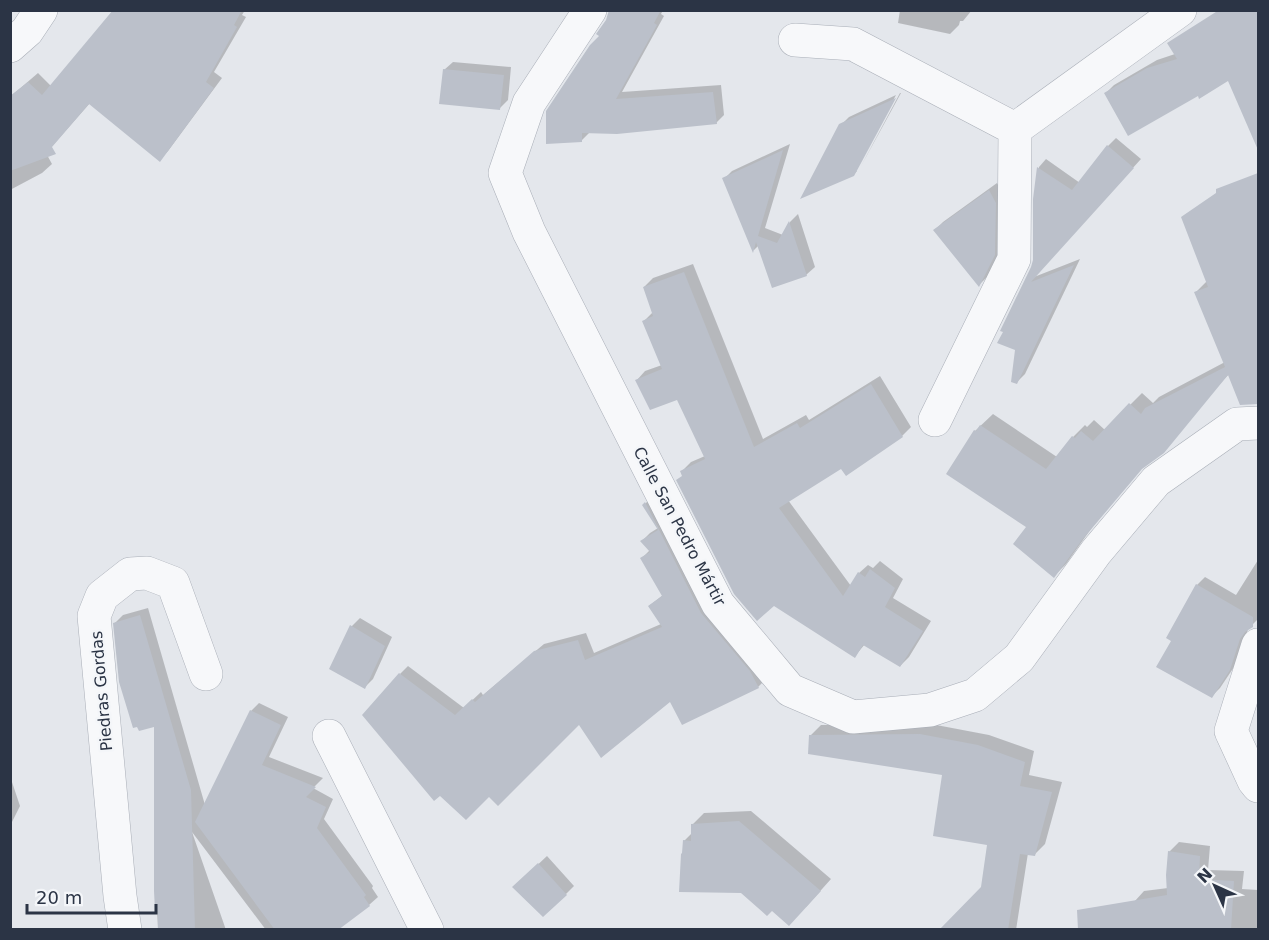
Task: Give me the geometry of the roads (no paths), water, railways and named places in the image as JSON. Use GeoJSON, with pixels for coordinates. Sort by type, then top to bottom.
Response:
{"type":"FeatureCollection","features":[{"type":"Feature","properties":{"kind":"street"},"geometry":{"type":"LineString","coordinates":[[10,46],[27,32],[41,10]]}},
{"type":"Feature","properties":{"kind":"street","name":"Calle San Pedro Mártir"},"geometry":{"type":"LineString","coordinates":[[590,10],[529,103],[505,172],[529,232],[718,604],[790,690],[853,717],[930,710],[975,695],[1019,658],[1096,552],[1156,481],[1238,424],[1258,423]]}},
{"type":"Feature","properties":{"kind":"street"},"geometry":{"type":"LineString","coordinates":[[1015,129],[1180,10]]}},
{"type":"Feature","properties":{"kind":"street"},"geometry":{"type":"LineString","coordinates":[[795,40],[853,44],[1015,129]]}},
{"type":"Feature","properties":{"kind":"street"},"geometry":{"type":"LineString","coordinates":[[935,420],[1014,259],[1015,129]]}},
{"type":"Feature","properties":{"kind":"street","name":"Piedras Gordas"},"geometry":{"type":"LineString","coordinates":[[125,930],[94,616],[102,596],[130,574],[147,573],[173,583],[206,674]]}},
{"type":"Feature","properties":{"kind":"street"},"geometry":{"type":"LineString","coordinates":[[1258,645],[1231,730],[1258,786]]}},
{"type":"Feature","properties":{"kind":"street"},"geometry":{"type":"LineString","coordinates":[[329,736],[427,930]]}}]}
